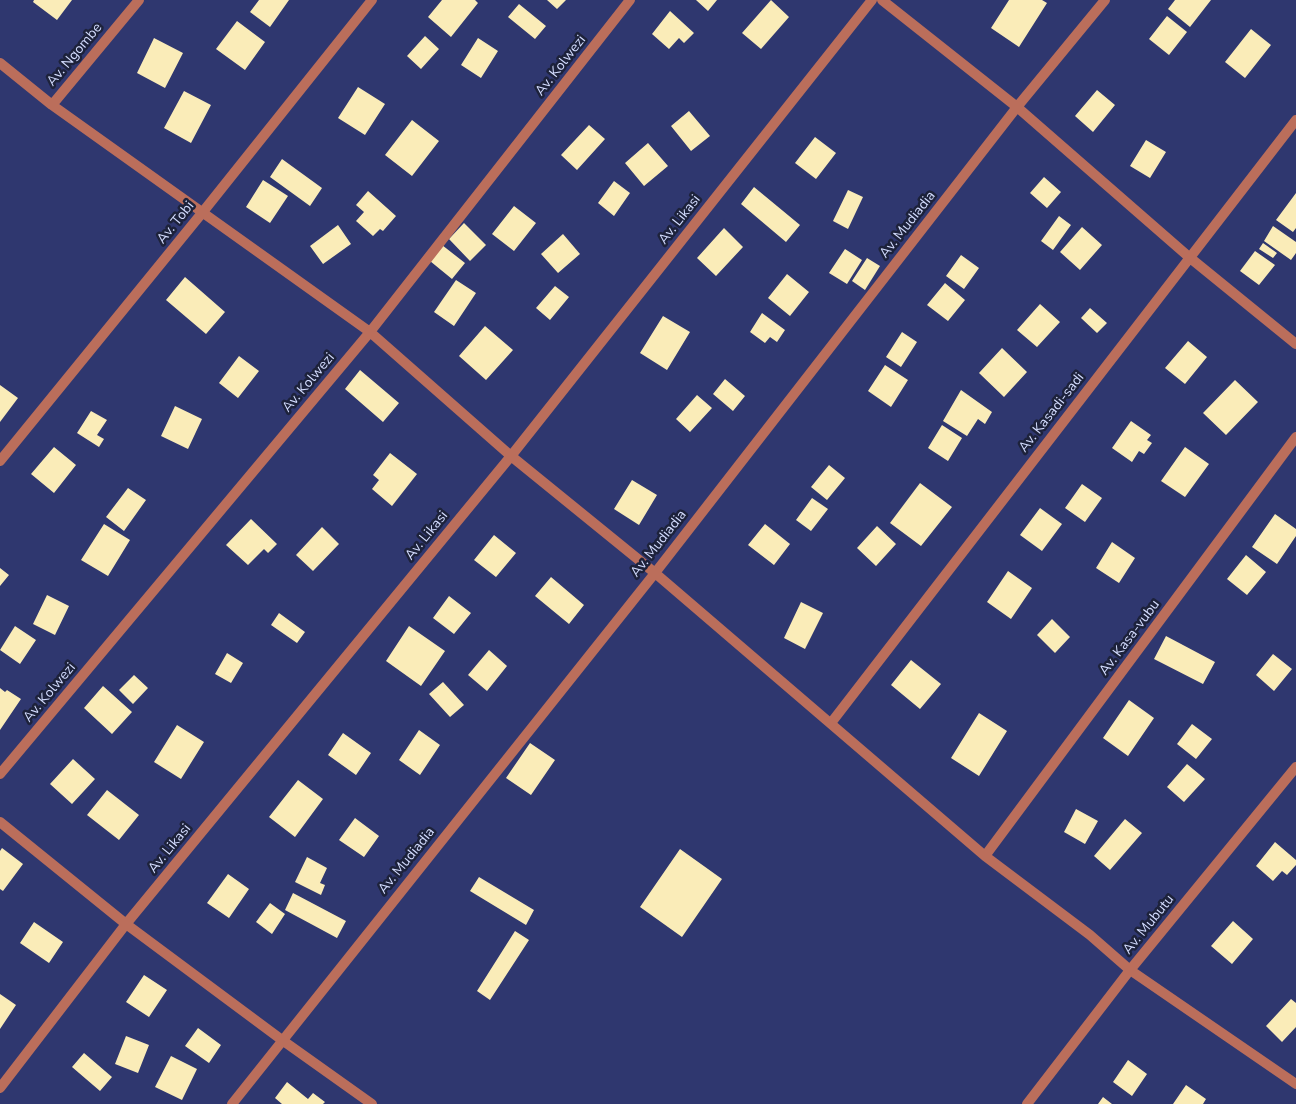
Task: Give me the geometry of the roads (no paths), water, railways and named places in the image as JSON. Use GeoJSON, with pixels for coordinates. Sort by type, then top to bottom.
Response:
{"type":"FeatureCollection","features":[{"type":"Feature","properties":{"kind":"street","name":"Av. Ngombe"},"geometry":{"type":"LineString","coordinates":[[52,105],[139,0]]}},
{"type":"Feature","properties":{"kind":"street","name":"Av. Tobi"},"geometry":{"type":"LineString","coordinates":[[0,461],[372,0]]}},
{"type":"Feature","properties":{"kind":"street","name":"Av. Kolwezi"},"geometry":{"type":"LineString","coordinates":[[0,774],[370,332],[630,0]]}},
{"type":"Feature","properties":{"kind":"street","name":"Av. Likasi"},"geometry":{"type":"LineString","coordinates":[[0,1088],[126,924],[511,456],[872,0]]}},
{"type":"Feature","properties":{"kind":"street"},"geometry":{"type":"LineString","coordinates":[[882,0],[1017,107],[1189,258],[1296,344]]}},
{"type":"Feature","properties":{"kind":"street","name":"Av. Mudiadia"},"geometry":{"type":"LineString","coordinates":[[232,1104],[655,573],[1017,107],[1105,0]]}},
{"type":"Feature","properties":{"kind":"street"},"geometry":{"type":"LineString","coordinates":[[0,63],[52,105],[370,332],[511,456],[655,573],[985,856],[1090,935],[1130,970],[1296,1084]]}},
{"type":"Feature","properties":{"kind":"street","name":"Av. Kasadi-sadi"},"geometry":{"type":"LineString","coordinates":[[831,724],[1296,120]]}},
{"type":"Feature","properties":{"kind":"street","name":"Av. Kasa-vubu"},"geometry":{"type":"LineString","coordinates":[[985,856],[1296,437]]}},
{"type":"Feature","properties":{"kind":"street","name":"Av. Mubutu"},"geometry":{"type":"LineString","coordinates":[[1027,1104],[1130,970],[1296,767]]}},
{"type":"Feature","properties":{"kind":"street"},"geometry":{"type":"LineString","coordinates":[[0,822],[126,924],[372,1104]]}}]}
